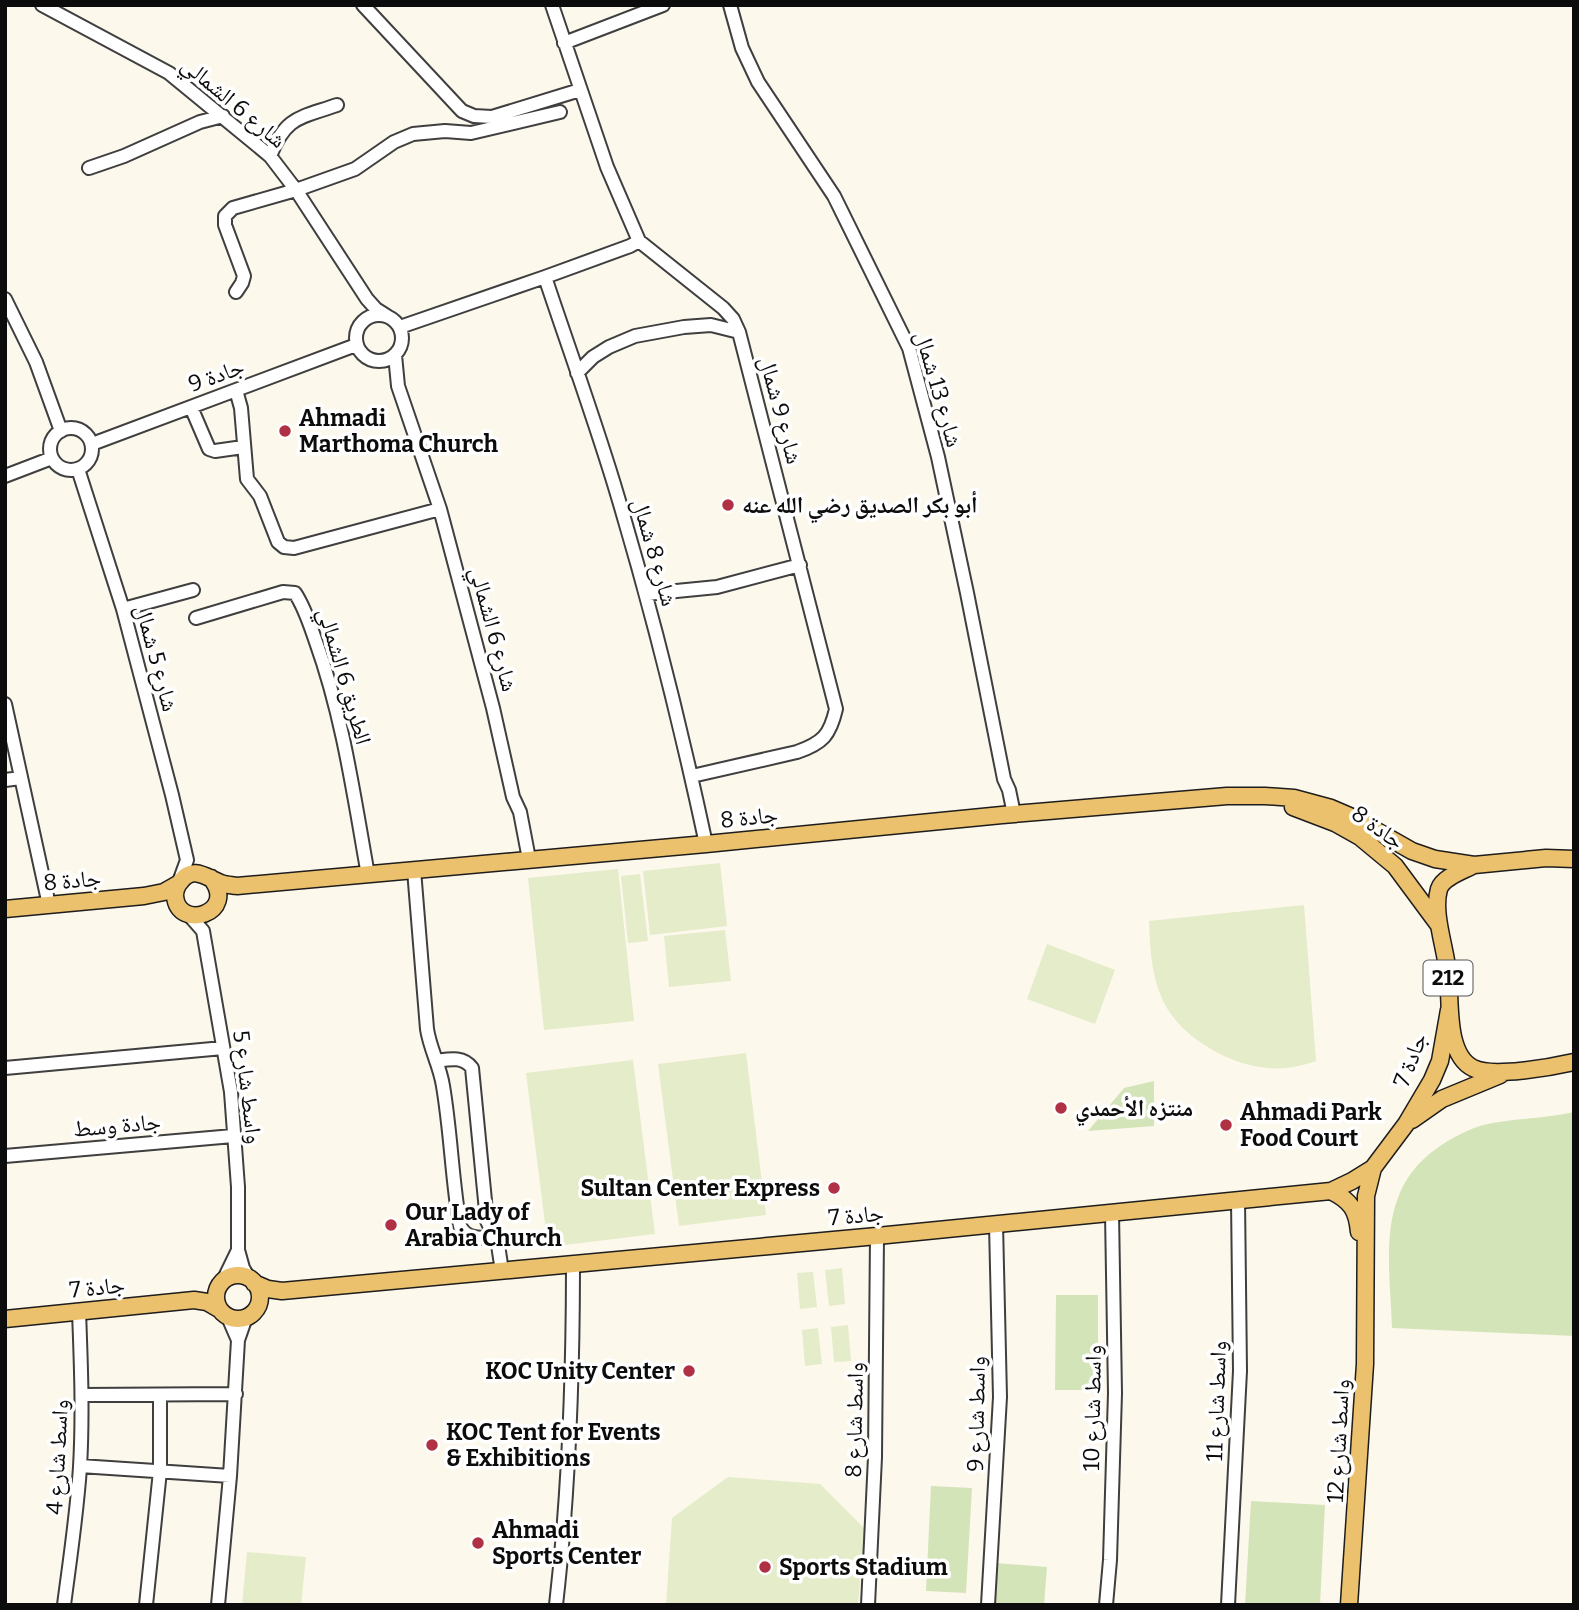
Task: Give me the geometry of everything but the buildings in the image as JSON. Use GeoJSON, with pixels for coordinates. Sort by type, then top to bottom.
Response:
{"type":"FeatureCollection","features":[{"type":"Feature","properties":{"kind":"main road","name":"جادة 8"},"geometry":{"type":"LineString","coordinates":[[209,877],[223,884],[237,886],[1227,796],[1294,799],[1331,808],[1412,851],[1435,859],[1474,865]]}},
{"type":"Feature","properties":{"kind":"main road","name":"جادة 8"},"geometry":{"type":"LineString","coordinates":[[1265,796],[1335,823],[1360,837],[1395,866],[1439,926]]}},
{"type":"Feature","properties":{"kind":"main road","name":"212"},"geometry":{"type":"LineString","coordinates":[[1574,859],[1546,858],[1474,865],[1447,879],[1440,887],[1437,901],[1448,974],[1452,1029],[1457,1046],[1467,1064],[1475,1070],[1509,1072],[1574,1062]]}},
{"type":"Feature","properties":{"kind":"main road"},"geometry":{"type":"LineString","coordinates":[[200,873],[209,877],[219,891],[216,904],[207,914],[200,916],[186,913],[177,903],[175,896],[179,883],[191,874],[200,873]]}},
{"type":"Feature","properties":{"kind":"main road","name":"جادة 8"},"geometry":{"type":"LineString","coordinates":[[5,909],[144,896],[164,892],[179,883]]}},
{"type":"Feature","properties":{"kind":"main road","name":"جادة 8"},"geometry":{"type":"LineString","coordinates":[[216,904],[237,886]]}},
{"type":"Feature","properties":{"kind":"main road","name":"جادة 8"},"geometry":{"type":"LineString","coordinates":[[144,896],[186,913]]}},
{"type":"Feature","properties":{"kind":"main road","name":"جادة 7"},"geometry":{"type":"LineString","coordinates":[[252,1281],[268,1289],[282,1291],[1331,1191],[1373,1168],[1406,1124],[1440,1061],[1449,1010]]}},
{"type":"Feature","properties":{"kind":"main road","name":"جادة 7"},"geometry":{"type":"LineString","coordinates":[[1406,1124],[1442,1099],[1509,1072]]}},
{"type":"Feature","properties":{"kind":"main road","name":"واسط شارع 12"},"geometry":{"type":"LineString","coordinates":[[1349,1605],[1365,1364],[1366,1196],[1373,1168]]}},
{"type":"Feature","properties":{"kind":"main road","name":"واسط شارع 12"},"geometry":{"type":"LineString","coordinates":[[1331,1191],[1342,1197],[1353,1209],[1358,1222],[1365,1280]]}},
{"type":"Feature","properties":{"kind":"main road"},"geometry":{"type":"LineString","coordinates":[[236,1276],[244,1276],[252,1281],[260,1298],[252,1312],[234,1319],[223,1313],[216,1302],[221,1284],[236,1276]]}},
{"type":"Feature","properties":{"kind":"main road","name":"جادة 7"},"geometry":{"type":"LineString","coordinates":[[194,1300],[221,1284]]}},
{"type":"Feature","properties":{"kind":"main road","name":"جادة 7"},"geometry":{"type":"LineString","coordinates":[[252,1312],[268,1296],[282,1291]]}},
{"type":"Feature","properties":{"kind":"main road","name":"جادة 7"},"geometry":{"type":"LineString","coordinates":[[5,1319],[194,1300],[207,1302],[223,1313]]}},
{"type":"Feature","properties":{"kind":"street","name":"شارع 6 الشمالي"},"geometry":{"type":"LineString","coordinates":[[42,5],[169,73],[270,156],[296,190],[371,304],[387,316]]}},
{"type":"Feature","properties":{"kind":"street"},"geometry":{"type":"LineString","coordinates":[[363,5],[462,111],[474,116],[492,117],[580,90]]}},
{"type":"Feature","properties":{"kind":"street","name":"شارع 9 شمال"},"geometry":{"type":"LineString","coordinates":[[552,5],[607,167],[639,241],[723,308],[733,319],[739,332],[836,709],[830,730],[814,746],[692,776]]}},
{"type":"Feature","properties":{"kind":"street"},"geometry":{"type":"LineString","coordinates":[[565,43],[663,5]]}},
{"type":"Feature","properties":{"kind":"street","name":"شارع 13 شمال"},"geometry":{"type":"LineString","coordinates":[[730,5],[742,48],[758,82],[834,197],[909,348],[938,457],[1004,779],[1009,790],[1008,814]]}},
{"type":"Feature","properties":{"kind":"street"},"geometry":{"type":"LineString","coordinates":[[270,156],[277,138],[285,128],[299,118],[337,105]]}},
{"type":"Feature","properties":{"kind":"street"},"geometry":{"type":"LineString","coordinates":[[236,292],[244,276],[225,225],[225,216],[233,208],[355,169],[394,142],[413,134],[445,131],[471,133],[560,112]]}},
{"type":"Feature","properties":{"kind":"street"},"geometry":{"type":"LineString","coordinates":[[89,168],[124,156],[200,121],[223,116]]}},
{"type":"Feature","properties":{"kind":"street"},"geometry":{"type":"LineString","coordinates":[[400,327],[639,241]]}},
{"type":"Feature","properties":{"kind":"street","name":"شارع 8 شمال"},"geometry":{"type":"LineString","coordinates":[[545,277],[613,481],[646,594],[692,776],[706,844]]}},
{"type":"Feature","properties":{"kind":"street","name":"شارع 6 الشمالي"},"geometry":{"type":"LineString","coordinates":[[354,280],[362,321]]}},
{"type":"Feature","properties":{"kind":"street"},"geometry":{"type":"LineString","coordinates":[[5,299],[36,362],[61,431]]}},
{"type":"Feature","properties":{"kind":"street"},"geometry":{"type":"LineString","coordinates":[[370,316],[387,316],[400,327],[400,349],[382,362],[366,358],[356,345],[357,328],[370,316]]}},
{"type":"Feature","properties":{"kind":"street"},"geometry":{"type":"LineString","coordinates":[[577,373],[593,356],[609,346],[635,336],[710,325],[739,332]]}},
{"type":"Feature","properties":{"kind":"street","name":"جادة 9"},"geometry":{"type":"LineString","coordinates":[[92,444],[356,345]]}},
{"type":"Feature","properties":{"kind":"street","name":"شارع 6 الشمالي"},"geometry":{"type":"LineString","coordinates":[[395,355],[400,395],[440,509],[493,708],[513,796],[519,808],[525,860]]}},
{"type":"Feature","properties":{"kind":"street","name":"شارع 6 الشمالي"},"geometry":{"type":"LineString","coordinates":[[373,361],[400,395]]}},
{"type":"Feature","properties":{"kind":"street"},"geometry":{"type":"LineString","coordinates":[[236,390],[241,408],[247,479],[260,496],[278,542],[287,548],[440,509]]}},
{"type":"Feature","properties":{"kind":"street"},"geometry":{"type":"LineString","coordinates":[[191,407],[209,449],[215,451],[243,447]]}},
{"type":"Feature","properties":{"kind":"street"},"geometry":{"type":"LineString","coordinates":[[72,428],[89,438],[92,444],[89,461],[78,469],[62,468],[56,464],[50,451],[55,435],[72,428]]}},
{"type":"Feature","properties":{"kind":"street"},"geometry":{"type":"LineString","coordinates":[[5,476],[52,458]]}},
{"type":"Feature","properties":{"kind":"street","name":"شارع 5 شمال"},"geometry":{"type":"LineString","coordinates":[[78,469],[123,609],[187,860]]}},
{"type":"Feature","properties":{"kind":"street"},"geometry":{"type":"LineString","coordinates":[[646,594],[717,587],[800,565]]}},
{"type":"Feature","properties":{"kind":"street"},"geometry":{"type":"LineString","coordinates":[[123,609],[193,590]]}},
{"type":"Feature","properties":{"kind":"street","name":"الطريق 6 الشمالي"},"geometry":{"type":"LineString","coordinates":[[196,618],[283,592],[295,593],[302,604],[325,667],[344,745],[368,875]]}},
{"type":"Feature","properties":{"kind":"street"},"geometry":{"type":"LineString","coordinates":[[5,704],[49,905]]}},
{"type":"Feature","properties":{"kind":"street"},"geometry":{"type":"LineString","coordinates":[[5,780],[21,778]]}},
{"type":"Feature","properties":{"kind":"street"},"geometry":{"type":"LineString","coordinates":[[179,883],[187,860],[209,877]]}},
{"type":"Feature","properties":{"kind":"street"},"geometry":{"type":"LineString","coordinates":[[414,870],[427,1029],[430,1046],[441,1074],[460,1226],[464,1233],[471,1237],[494,1237]]}},
{"type":"Feature","properties":{"kind":"street"},"geometry":{"type":"LineString","coordinates":[[186,913],[203,931],[216,904]]}},
{"type":"Feature","properties":{"kind":"street","name":"واسط شارع 5"},"geometry":{"type":"LineString","coordinates":[[203,931],[231,1092],[238,1187],[238,1250],[243,1268],[252,1281]]}},
{"type":"Feature","properties":{"kind":"street"},"geometry":{"type":"LineString","coordinates":[[5,1069],[223,1048]]}},
{"type":"Feature","properties":{"kind":"street"},"geometry":{"type":"LineString","coordinates":[[436,1061],[460,1059],[469,1064],[473,1073],[486,1215],[498,1245],[502,1271]]}},
{"type":"Feature","properties":{"kind":"street","name":"جادة وسط"},"geometry":{"type":"LineString","coordinates":[[5,1156],[233,1136]]}},
{"type":"Feature","properties":{"kind":"street","name":"واسط شارع 11"},"geometry":{"type":"LineString","coordinates":[[1228,1605],[1240,1371],[1238,1199]]}},
{"type":"Feature","properties":{"kind":"street","name":"واسط شارع 10"},"geometry":{"type":"LineString","coordinates":[[1106,1605],[1115,1393],[1112,1213]]}},
{"type":"Feature","properties":{"kind":"street","name":"واسط شارع 9"},"geometry":{"type":"LineString","coordinates":[[988,1605],[1000,1397],[996,1224]]}},
{"type":"Feature","properties":{"kind":"street","name":"واسط شارع 8"},"geometry":{"type":"LineString","coordinates":[[868,1605],[875,1457],[877,1236]]}},
{"type":"Feature","properties":{"kind":"street","name":"واسط شارع 5"},"geometry":{"type":"LineString","coordinates":[[221,1284],[238,1250]]}},
{"type":"Feature","properties":{"kind":"street"},"geometry":{"type":"LineString","coordinates":[[556,1605],[570,1430],[573,1264]]}},
{"type":"Feature","properties":{"kind":"street","name":"واسط شارع 4"},"geometry":{"type":"LineString","coordinates":[[64,1605],[80,1466],[82,1395],[79,1312]]}},
{"type":"Feature","properties":{"kind":"street"},"geometry":{"type":"LineString","coordinates":[[218,1605],[230,1476],[238,1340],[252,1312]]}},
{"type":"Feature","properties":{"kind":"street"},"geometry":{"type":"LineString","coordinates":[[223,1313],[238,1340]]}},
{"type":"Feature","properties":{"kind":"street"},"geometry":{"type":"LineString","coordinates":[[82,1395],[236,1394]]}},
{"type":"Feature","properties":{"kind":"street"},"geometry":{"type":"LineString","coordinates":[[146,1605],[160,1471],[160,1395]]}},
{"type":"Feature","properties":{"kind":"street"},"geometry":{"type":"LineString","coordinates":[[80,1466],[230,1476]]}},
{"type":"Feature","properties":{"kind":"green space"},"geometry":{"type":"Polygon","coordinates":[[[720,863],[727,926],[650,935],[643,871],[720,863]]]}},
{"type":"Feature","properties":{"kind":"green space"},"geometry":{"type":"Polygon","coordinates":[[[618,869],[634,1021],[544,1030],[528,878],[618,869]]]}},
{"type":"Feature","properties":{"kind":"green space"},"geometry":{"type":"Polygon","coordinates":[[[640,874],[648,941],[628,943],[621,876],[640,874]]]}},
{"type":"Feature","properties":{"kind":"green space"},"geometry":{"type":"Polygon","coordinates":[[[1304,905],[1316,1061],[1280,1068],[1253,1066],[1205,1045],[1178,1023],[1168,1010],[1155,978],[1149,921],[1304,905]]]}},
{"type":"Feature","properties":{"kind":"green space"},"geometry":{"type":"Polygon","coordinates":[[[725,930],[731,981],[669,987],[664,936],[725,930]]]}},
{"type":"Feature","properties":{"kind":"green space"},"geometry":{"type":"Polygon","coordinates":[[[1047,944],[1115,970],[1095,1024],[1027,999],[1047,944]]]}},
{"type":"Feature","properties":{"kind":"green space"},"geometry":{"type":"Polygon","coordinates":[[[746,1053],[766,1215],[679,1226],[658,1064],[746,1053]]]}},
{"type":"Feature","properties":{"kind":"green space"},"geometry":{"type":"Polygon","coordinates":[[[633,1060],[655,1234],[548,1247],[526,1073],[633,1060]]]}},
{"type":"Feature","properties":{"kind":"green space"},"geometry":{"type":"Polygon","coordinates":[[[1154,1081],[1154,1126],[1088,1131],[1124,1088],[1154,1081]]]}},
{"type":"Feature","properties":{"kind":"green space"},"geometry":{"type":"Polygon","coordinates":[[[1574,1112],[1574,1336],[1392,1328],[1390,1231],[1403,1186],[1417,1166],[1441,1145],[1477,1127],[1574,1112]]]}},
{"type":"Feature","properties":{"kind":"green space"},"geometry":{"type":"Polygon","coordinates":[[[842,1268],[845,1304],[829,1306],[825,1270],[842,1268]]]}},
{"type":"Feature","properties":{"kind":"green space"},"geometry":{"type":"Polygon","coordinates":[[[813,1272],[817,1307],[800,1309],[797,1273],[813,1272]]]}},
{"type":"Feature","properties":{"kind":"green space"},"geometry":{"type":"Polygon","coordinates":[[[1056,1295],[1098,1295],[1098,1390],[1055,1390],[1056,1295]]]}},
{"type":"Feature","properties":{"kind":"green space"},"geometry":{"type":"Polygon","coordinates":[[[848,1325],[851,1361],[834,1362],[831,1327],[848,1325]]]}},
{"type":"Feature","properties":{"kind":"green space"},"geometry":{"type":"Polygon","coordinates":[[[818,1328],[822,1364],[805,1366],[802,1330],[818,1328]]]}},
{"type":"Feature","properties":{"kind":"green space","name":"Sports Stadium"},"geometry":{"type":"Polygon","coordinates":[[[728,1477],[820,1484],[865,1529],[858,1605],[666,1605],[672,1518],[728,1477]]]}},
{"type":"Feature","properties":{"kind":"green space"},"geometry":{"type":"Polygon","coordinates":[[[931,1486],[972,1488],[966,1593],[926,1591],[931,1486]]]}},
{"type":"Feature","properties":{"kind":"green space"},"geometry":{"type":"Polygon","coordinates":[[[1251,1501],[1325,1505],[1320,1605],[1245,1605],[1251,1501]]]}},
{"type":"Feature","properties":{"kind":"green space"},"geometry":{"type":"Polygon","coordinates":[[[247,1552],[306,1557],[301,1605],[242,1605],[247,1552]]]}},
{"type":"Feature","properties":{"kind":"green space"},"geometry":{"type":"Polygon","coordinates":[[[995,1563],[1047,1567],[1044,1605],[992,1605],[995,1563]]]}},
{"type":"Feature","properties":{"kind":"place","name":"Ahmadi Marthoma Church"},"geometry":{"type":"Point","coordinates":[285,431]}},
{"type":"Feature","properties":{"kind":"place","name":"أبو بكر الصديق رضي الله عنه"},"geometry":{"type":"Point","coordinates":[728,505]}},
{"type":"Feature","properties":{"kind":"place","name":"منتزه الأحمدي"},"geometry":{"type":"Point","coordinates":[1061,1108]}},
{"type":"Feature","properties":{"kind":"place","name":"Ahmadi Park Food Court"},"geometry":{"type":"Point","coordinates":[1226,1125]}},
{"type":"Feature","properties":{"kind":"place","name":"Sultan Center Express"},"geometry":{"type":"Point","coordinates":[834,1188]}},
{"type":"Feature","properties":{"kind":"place","name":"Our Lady of Arabia Church"},"geometry":{"type":"Point","coordinates":[391,1225]}},
{"type":"Feature","properties":{"kind":"place","name":"KOC Unity Center"},"geometry":{"type":"Point","coordinates":[689,1371]}},
{"type":"Feature","properties":{"kind":"place","name":"KOC Tent for Events & Exhibitions"},"geometry":{"type":"Point","coordinates":[432,1445]}},
{"type":"Feature","properties":{"kind":"place","name":"Ahmadi Sports Center"},"geometry":{"type":"Point","coordinates":[478,1543]}},
{"type":"Feature","properties":{"kind":"place","name":"Sports Stadium"},"geometry":{"type":"Point","coordinates":[765,1567]}}]}
